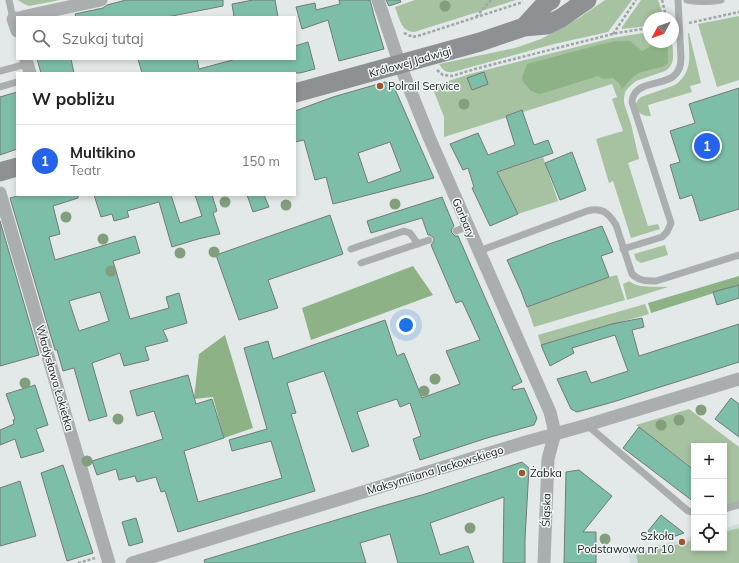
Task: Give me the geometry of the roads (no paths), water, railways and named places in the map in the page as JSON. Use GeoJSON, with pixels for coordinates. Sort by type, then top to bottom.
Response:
{"type":"FeatureCollection","features":[{"type":"Feature","properties":{"kind":"street"},"geometry":{"type":"LineString","coordinates":[[37,16],[101,0]]}},
{"type":"Feature","properties":{"kind":"street","name":"Garbary"},"geometry":{"type":"LineString","coordinates":[[378,0],[400,65],[429,137],[462,228],[478,251],[550,412],[555,433]]}},
{"type":"Feature","properties":{"kind":"street","name":"Królowej Jadwigi"},"geometry":{"type":"LineString","coordinates":[[524,27],[546,3],[552,0]]}},
{"type":"Feature","properties":{"kind":"street","name":"Królowej Jadwigi"},"geometry":{"type":"LineString","coordinates":[[296,93],[480,42],[524,27],[547,25],[561,18],[586,0]]}},
{"type":"Feature","properties":{"kind":"street"},"geometry":{"type":"LineString","coordinates":[[0,172],[16,167]]}},
{"type":"Feature","properties":{"kind":"street","name":"Władysława Łokietka"},"geometry":{"type":"LineString","coordinates":[[0,193],[109,563]]}},
{"type":"Feature","properties":{"kind":"street","name":"Maksymiliana Jackowskiego"},"geometry":{"type":"LineString","coordinates":[[132,563],[555,433],[587,425],[739,379]]}},
{"type":"Feature","properties":{"kind":"street","name":"Śląska"},"geometry":{"type":"LineString","coordinates":[[544,563],[548,459],[555,433]]}},
{"type":"Feature","properties":{"kind":"lane"},"geometry":{"type":"LineString","coordinates":[[9,0],[16,18]]}},
{"type":"Feature","properties":{"kind":"lane"},"geometry":{"type":"LineString","coordinates":[[624,249],[662,236],[667,232],[671,223],[632,102],[636,92],[642,88],[674,76],[679,69],[681,64],[678,0]]}},
{"type":"Feature","properties":{"kind":"lane"},"geometry":{"type":"LineString","coordinates":[[687,0],[712,2],[721,0]]}},
{"type":"Feature","properties":{"kind":"lane"},"geometry":{"type":"LineString","coordinates":[[0,72],[27,65]]}},
{"type":"Feature","properties":{"kind":"lane"},"geometry":{"type":"LineString","coordinates":[[0,86],[16,82]]}},
{"type":"Feature","properties":{"kind":"lane"},"geometry":{"type":"LineString","coordinates":[[478,251],[595,209],[608,214],[616,224],[632,274],[636,278],[642,280],[656,281],[739,256]]}},
{"type":"Feature","properties":{"kind":"lane"},"geometry":{"type":"LineString","coordinates":[[351,249],[404,231],[410,233],[418,244]]}},
{"type":"Feature","properties":{"kind":"lane"},"geometry":{"type":"LineString","coordinates":[[361,263],[430,240]]}},
{"type":"Feature","properties":{"kind":"lane"},"geometry":{"type":"LineString","coordinates":[[587,425],[691,512]]}},
{"type":"Feature","properties":{"kind":"lane"},"geometry":{"type":"LineString","coordinates":[[727,508],[739,505]]}},
{"type":"Feature","properties":{"kind":"place","name":"Polrail Service"},"geometry":{"type":"Point","coordinates":[380,86]}},
{"type":"Feature","properties":{"kind":"place","name":"Multikino"},"geometry":{"type":"Point","coordinates":[707,146]}},
{"type":"Feature","properties":{"kind":"place","name":"Żabka"},"geometry":{"type":"Point","coordinates":[522,473]}},
{"type":"Feature","properties":{"kind":"place","name":"Szkoła Podstawowa nr 10"},"geometry":{"type":"Point","coordinates":[682,542]}}]}
